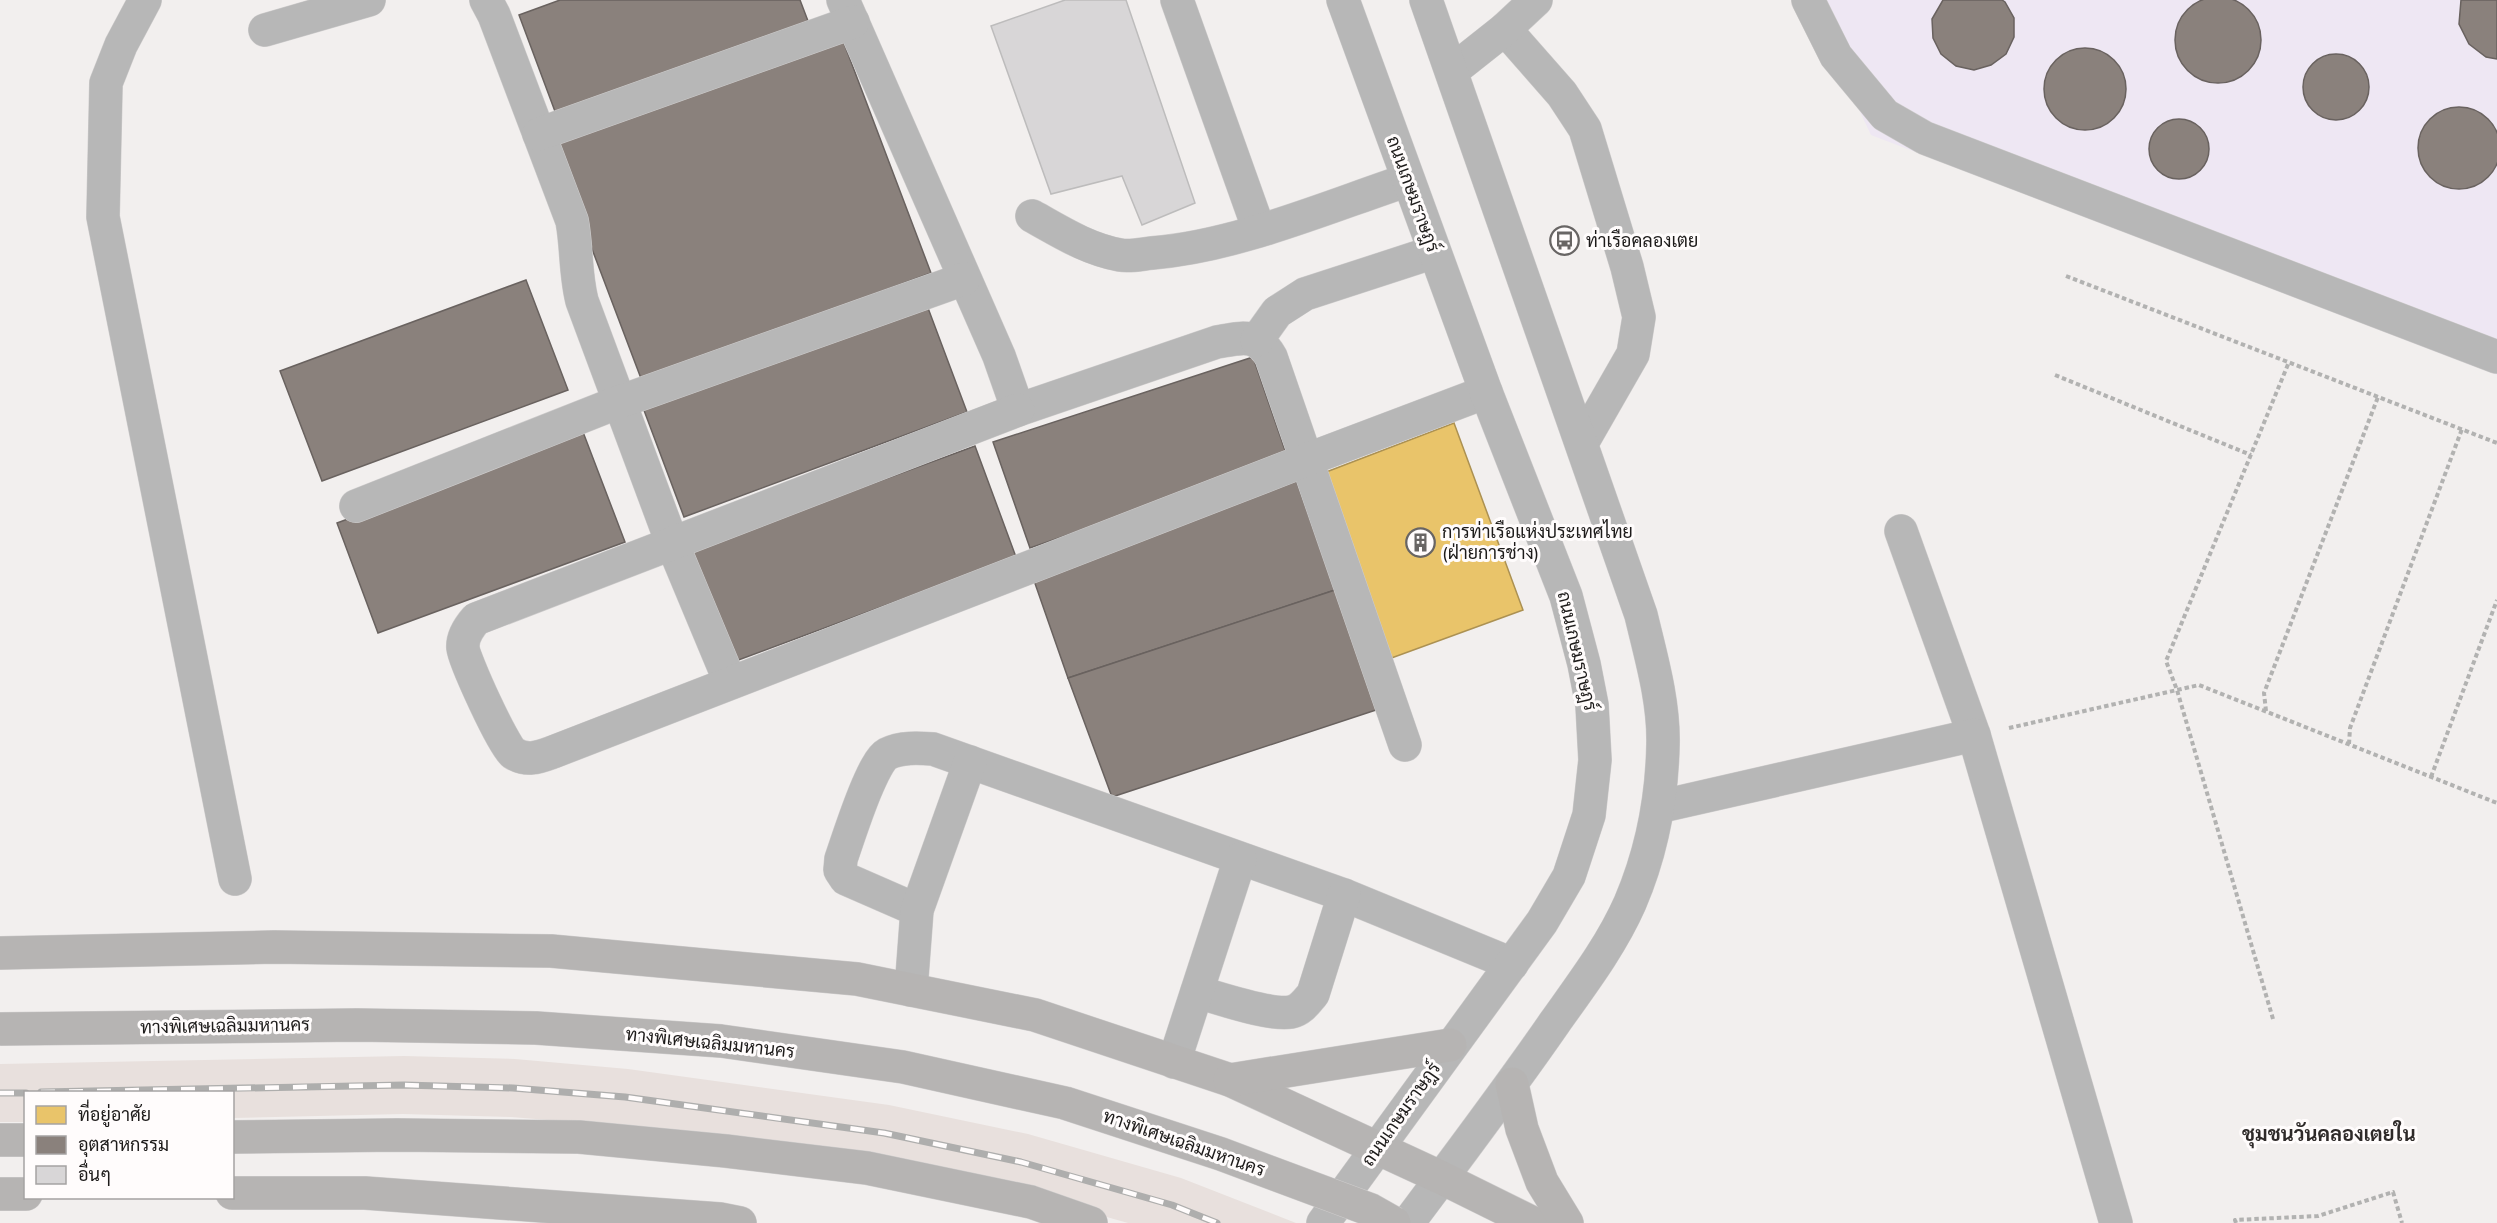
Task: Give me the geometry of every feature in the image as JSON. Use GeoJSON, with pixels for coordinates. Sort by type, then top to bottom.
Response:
{"type":"FeatureCollection","features":[{"type":"Feature","properties":{"kind":"highway"},"geometry":{"type":"LineString","coordinates":[[0,953],[274,947],[551,951],[857,979],[1035,1015],[1230,1080],[1442,1178],[1533,1223]]}},
{"type":"Feature","properties":{"kind":"highway","name":"ทางพิเศษเฉลิมมหานคร"},"geometry":{"type":"LineString","coordinates":[[0,1029],[369,1025],[536,1028],[722,1041],[903,1066],[1065,1103],[1221,1154],[1371,1210],[1394,1223]]}},
{"type":"Feature","properties":{"kind":"highway"},"geometry":{"type":"LineString","coordinates":[[1230,1080],[1450,1045]]}},
{"type":"Feature","properties":{"kind":"highway"},"geometry":{"type":"LineString","coordinates":[[1512,1084],[1522,1129],[1542,1182],[1567,1223]]}},
{"type":"Feature","properties":{"kind":"highway"},"geometry":{"type":"LineString","coordinates":[[234,1137],[397,1135],[579,1137],[726,1150],[867,1168],[1031,1202],[1091,1223]]}},
{"type":"Feature","properties":{"kind":"highway"},"geometry":{"type":"LineString","coordinates":[[0,1140],[24,1140]]}},
{"type":"Feature","properties":{"kind":"highway"},"geometry":{"type":"LineString","coordinates":[[234,1193],[365,1193],[720,1219],[740,1223]]}},
{"type":"Feature","properties":{"kind":"highway"},"geometry":{"type":"LineString","coordinates":[[0,1194],[24,1194]]}},
{"type":"Feature","properties":{"kind":"street"},"geometry":{"type":"LineString","coordinates":[[145,0],[121,45],[106,83],[103,217],[235,879]]}},
{"type":"Feature","properties":{"kind":"street"},"geometry":{"type":"LineString","coordinates":[[264,30],[369,0]]}},
{"type":"Feature","properties":{"kind":"street"},"geometry":{"type":"LineString","coordinates":[[1177,0],[1259,230]]}},
{"type":"Feature","properties":{"kind":"street","name":"ถนนเกษมราษฎร์"},"geometry":{"type":"LineString","coordinates":[[1323,1223],[1450,1045],[1542,922],[1569,876],[1589,815],[1595,760],[1593,705],[1566,597],[1486,392],[1343,0]]}},
{"type":"Feature","properties":{"kind":"street"},"geometry":{"type":"LineString","coordinates":[[1408,1223],[1512,1084],[1606,950],[1630,903],[1645,859],[1658,807],[1663,743],[1657,682],[1641,615],[1426,0]]}},
{"type":"Feature","properties":{"kind":"street"},"geometry":{"type":"LineString","coordinates":[[1452,71],[1505,29],[1536,0]]}},
{"type":"Feature","properties":{"kind":"street"},"geometry":{"type":"LineString","coordinates":[[1808,0],[1836,56],[1885,115],[1926,138],[2497,357]]}},
{"type":"Feature","properties":{"kind":"street"},"geometry":{"type":"LineString","coordinates":[[489,1],[572,221],[576,238],[577,283],[582,301],[672,543],[730,682]]}},
{"type":"Feature","properties":{"kind":"street"},"geometry":{"type":"LineString","coordinates":[[539,134],[848,11],[963,279],[999,356],[1018,410]]}},
{"type":"Feature","properties":{"kind":"street"},"geometry":{"type":"LineString","coordinates":[[1505,29],[1562,94],[1585,129],[1628,267],[1639,316],[1633,354],[1582,443]]}},
{"type":"Feature","properties":{"kind":"street"},"geometry":{"type":"LineString","coordinates":[[1032,216],[1087,247],[1123,256],[1166,252],[1210,244],[1259,230],[1408,180]]}},
{"type":"Feature","properties":{"kind":"street"},"geometry":{"type":"LineString","coordinates":[[1257,340],[1277,312],[1305,294],[1434,252]]}},
{"type":"Feature","properties":{"kind":"street"},"geometry":{"type":"LineString","coordinates":[[356,506],[619,402],[963,279]]}},
{"type":"Feature","properties":{"kind":"street"},"geometry":{"type":"LineString","coordinates":[[1405,745],[1305,460],[1271,357],[1265,345],[1257,340],[1238,338],[1217,342],[1094,382],[1018,410],[476,619],[467,629],[463,648],[496,726],[512,753],[531,759],[1305,460],[1486,392]]}},
{"type":"Feature","properties":{"kind":"street"},"geometry":{"type":"LineString","coordinates":[[1901,531],[1974,735],[2116,1223]]}},
{"type":"Feature","properties":{"kind":"street"},"geometry":{"type":"LineString","coordinates":[[1658,807],[1974,735]]}},
{"type":"Feature","properties":{"kind":"street"},"geometry":{"type":"LineString","coordinates":[[917,910],[846,879],[840,870],[841,859],[874,769],[886,754],[909,748],[933,748],[1344,895],[1512,964]]}},
{"type":"Feature","properties":{"kind":"street"},"geometry":{"type":"LineString","coordinates":[[911,990],[917,910],[970,762]]}},
{"type":"Feature","properties":{"kind":"street"},"geometry":{"type":"LineString","coordinates":[[1174,1062],[1240,859]]}},
{"type":"Feature","properties":{"kind":"street"},"geometry":{"type":"LineString","coordinates":[[1197,992],[1270,1011],[1292,1012],[1305,1005],[1313,994],[1344,895]]}},
{"type":"Feature","properties":{"kind":"path"},"geometry":{"type":"LineString","coordinates":[[2066,276],[2497,443]]}},
{"type":"Feature","properties":{"kind":"path"},"geometry":{"type":"LineString","coordinates":[[2272,1019],[2177,690],[2166,661],[2289,362]]}},
{"type":"Feature","properties":{"kind":"path"},"geometry":{"type":"LineString","coordinates":[[2055,375],[2251,455]]}},
{"type":"Feature","properties":{"kind":"path"},"geometry":{"type":"LineString","coordinates":[[2266,711],[2264,693],[2378,397]]}},
{"type":"Feature","properties":{"kind":"path"},"geometry":{"type":"LineString","coordinates":[[2349,744],[2350,728],[2462,429]]}},
{"type":"Feature","properties":{"kind":"path"},"geometry":{"type":"LineString","coordinates":[[2431,777],[2497,600]]}},
{"type":"Feature","properties":{"kind":"path"},"geometry":{"type":"LineString","coordinates":[[1974,735],[2199,685],[2497,803]]}},
{"type":"Feature","properties":{"kind":"path"},"geometry":{"type":"LineString","coordinates":[[2236,1223],[2235,1220],[2318,1216],[2393,1192],[2402,1223]]}},
{"type":"Feature","properties":{"kind":"path"},"geometry":{"type":"LineString","coordinates":[[2318,1216],[2320,1223]]}},
{"type":"Feature","properties":{"kind":"shaded area"},"geometry":{"type":"Polygon","coordinates":[[[1807,0],[2497,0],[2497,375],[1871,135],[1807,0]]]}},
{"type":"Feature","properties":{"kind":"shaded area"},"geometry":{"type":"Polygon","coordinates":[[[404,1056],[515,1059],[628,1069],[889,1105],[1028,1134],[1181,1178],[1296,1223],[1128,1223],[1014,1191],[622,1126],[511,1117],[403,1114],[234,1118],[234,1091],[24,1091],[24,1122],[0,1122],[0,1064],[404,1056]]]}},
{"type":"Feature","properties":{"kind":"building: ที่อยู่อาศัย","name":"การท่าเรือแห่งประเทศไทย (ฝ่ายการช่าง)"},"geometry":{"type":"Polygon","coordinates":[[[1454,423],[1523,610],[1386,660],[1321,474],[1454,423]]]}},
{"type":"Feature","properties":{"kind":"building: อุตสาหกรรม"},"geometry":{"type":"Polygon","coordinates":[[[2206,-1],[2230,-1],[2242,4],[2254,16],[2260,32],[2260,48],[2254,64],[2242,76],[2226,82],[2210,82],[2194,76],[2182,64],[2176,48],[2176,32],[2182,16],[2194,4],[2206,-1]]]}},
{"type":"Feature","properties":{"kind":"building: อุตสาหกรรม"},"geometry":{"type":"Polygon","coordinates":[[[560,0],[800,0],[808,21],[556,114],[519,15],[560,0]]]}},
{"type":"Feature","properties":{"kind":"building: อุตสาหกรรม"},"geometry":{"type":"Polygon","coordinates":[[[1943,0],[2002,0],[2005,2],[2014,18],[2014,37],[2006,54],[1991,65],[1974,70],[1956,66],[1941,54],[1933,38],[1932,19],[1943,0]]]}},
{"type":"Feature","properties":{"kind":"building: อุตสาหกรรม"},"geometry":{"type":"Polygon","coordinates":[[[2461,0],[2497,0],[2497,59],[2486,57],[2469,44],[2459,24],[2461,0]]]}},
{"type":"Feature","properties":{"kind":"building: อุตสาหกรรม"},"geometry":{"type":"Polygon","coordinates":[[[842,38],[931,273],[642,381],[553,146],[842,38]]]}},
{"type":"Feature","properties":{"kind":"building: อุตสาหกรรม"},"geometry":{"type":"Polygon","coordinates":[[[2085,48],[2101,51],[2114,60],[2123,73],[2126,89],[2123,105],[2114,118],[2101,127],[2085,130],[2069,127],[2056,118],[2047,105],[2044,89],[2047,73],[2056,60],[2069,51],[2085,48]]]}},
{"type":"Feature","properties":{"kind":"building: อุตสาหกรรม"},"geometry":{"type":"Polygon","coordinates":[[[2336,54],[2348,57],[2359,64],[2366,75],[2369,87],[2366,99],[2359,110],[2348,117],[2336,120],[2324,117],[2313,110],[2306,99],[2303,87],[2306,75],[2313,64],[2324,57],[2336,54]]]}},
{"type":"Feature","properties":{"kind":"building: อุตสาหกรรม"},"geometry":{"type":"Polygon","coordinates":[[[2451,108],[2467,108],[2482,114],[2493,125],[2496,132],[2498,159],[2493,171],[2482,182],[2467,188],[2451,188],[2436,182],[2425,171],[2419,156],[2419,140],[2425,125],[2436,114],[2451,108]]]}},
{"type":"Feature","properties":{"kind":"building: อุตสาหกรรม"},"geometry":{"type":"Polygon","coordinates":[[[2179,119],[2196,124],[2204,132],[2209,149],[2204,166],[2196,174],[2179,179],[2162,174],[2154,166],[2149,149],[2154,132],[2162,124],[2179,119]]]}},
{"type":"Feature","properties":{"kind":"building: อุตสาหกรรม"},"geometry":{"type":"Polygon","coordinates":[[[526,280],[568,390],[322,481],[280,371],[526,280]]]}},
{"type":"Feature","properties":{"kind":"building: อุตสาหกรรม"},"geometry":{"type":"Polygon","coordinates":[[[925,300],[967,412],[684,517],[642,405],[925,300]]]}},
{"type":"Feature","properties":{"kind":"building: อุตสาหกรรม"},"geometry":{"type":"Polygon","coordinates":[[[1253,357],[1288,459],[1030,548],[993,442],[1253,357]]]}},
{"type":"Feature","properties":{"kind":"building: อุตสาหกรรม"},"geometry":{"type":"Polygon","coordinates":[[[583,432],[625,542],[378,633],[337,523],[583,432]]]}},
{"type":"Feature","properties":{"kind":"building: อุตสาหกรรม"},"geometry":{"type":"Polygon","coordinates":[[[975,446],[1016,557],[733,662],[691,550],[975,446]]]}},
{"type":"Feature","properties":{"kind":"building: อุตสาหกรรม"},"geometry":{"type":"Polygon","coordinates":[[[1295,477],[1335,590],[1068,678],[1031,572],[1295,477]]]}},
{"type":"Feature","properties":{"kind":"building: อุตสาหกรรม"},"geometry":{"type":"Polygon","coordinates":[[[1335,590],[1379,709],[1112,797],[1068,678],[1335,590]]]}},
{"type":"Feature","properties":{"kind":"building: อื่นๆ"},"geometry":{"type":"Polygon","coordinates":[[[1065,0],[1126,0],[1195,203],[1142,225],[1122,176],[1051,194],[991,26],[1065,0]]]}},
{"type":"Feature","properties":{"kind":"railway"},"geometry":{"type":"LineString","coordinates":[[93,1091],[404,1085],[513,1088],[625,1097],[884,1133],[1021,1162],[1172,1205],[1217,1223]]}},
{"type":"Feature","properties":{"kind":"railway"},"geometry":{"type":"LineString","coordinates":[[0,1093],[24,1093]]}},
{"type":"Feature","properties":{"kind":"place","name":"ท่าเรือคลองเตย"},"geometry":{"type":"Point","coordinates":[1565,241]}},
{"type":"Feature","properties":{"kind":"place","name":"การท่าเรือแห่งประเทศไทย (ฝ่ายการช่าง)"},"geometry":{"type":"Point","coordinates":[1421,542]}},
{"type":"Feature","properties":{"kind":"district","name":"ชุมชนวันคลองเตยใน"},"geometry":{"type":"Point","coordinates":[2329,1134]}}]}
